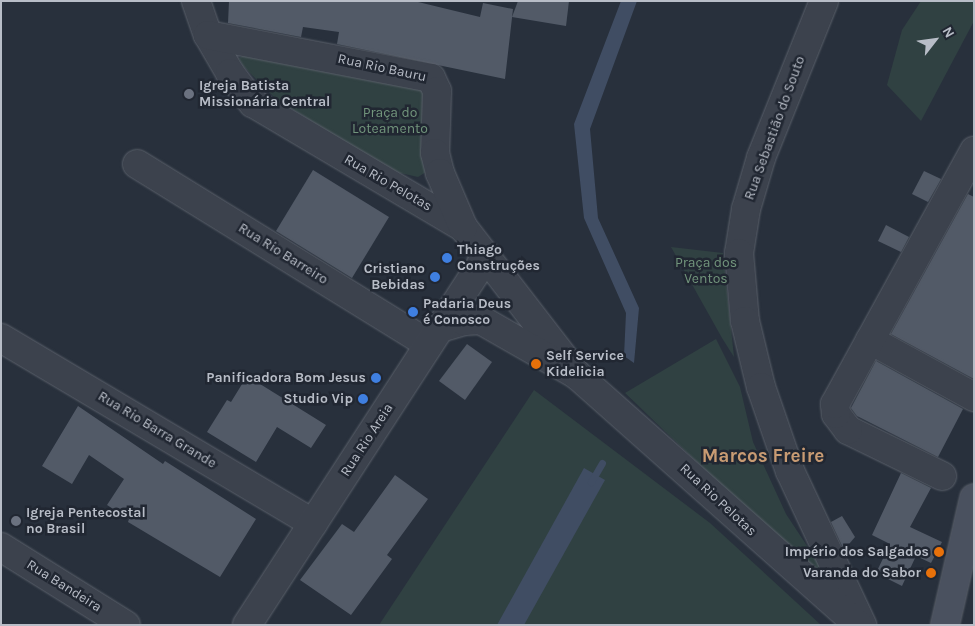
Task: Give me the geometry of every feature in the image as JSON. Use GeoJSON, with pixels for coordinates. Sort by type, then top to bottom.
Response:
{"type":"FeatureCollection","features":[{"type":"Feature","properties":{"kind":"main road"},"geometry":{"type":"LineString","coordinates":[[945,625],[974,498]]}},
{"type":"Feature","properties":{"kind":"street","name":"Rua Rio Pelotas"},"geometry":{"type":"LineString","coordinates":[[196,1],[208,34],[230,73],[253,103],[463,227],[577,375]]}},
{"type":"Feature","properties":{"kind":"street","name":"Rua Sebastião do Souto"},"geometry":{"type":"LineString","coordinates":[[824,1],[761,158],[746,209],[739,253],[745,321],[760,387],[790,471],[862,625]]}},
{"type":"Feature","properties":{"kind":"street","name":"Rua Rio Bauru"},"geometry":{"type":"LineString","coordinates":[[208,34],[431,78],[437,91],[435,153],[440,174],[463,227]]}},
{"type":"Feature","properties":{"kind":"street","name":"Rua Rio Barreiro"},"geometry":{"type":"LineString","coordinates":[[137,164],[435,336]]}},
{"type":"Feature","properties":{"kind":"street"},"geometry":{"type":"LineString","coordinates":[[942,476],[848,430],[836,414],[835,404],[970,167]]}},
{"type":"Feature","properties":{"kind":"street","name":"Rua Rio Areia"},"geometry":{"type":"LineString","coordinates":[[247,625],[487,256]]}},
{"type":"Feature","properties":{"kind":"street","name":"Rua Rio Pelotas"},"geometry":{"type":"LineString","coordinates":[[435,336],[464,320],[480,320],[577,375],[645,433],[858,625]]}},
{"type":"Feature","properties":{"kind":"street","name":"Rua Rio Barra Grande"},"geometry":{"type":"LineString","coordinates":[[1,338],[313,523]]}},
{"type":"Feature","properties":{"kind":"street"},"geometry":{"type":"LineString","coordinates":[[870,340],[974,397]]}},
{"type":"Feature","properties":{"kind":"street","name":"Rua Bandeira"},"geometry":{"type":"LineString","coordinates":[[1,547],[126,625]]}},
{"type":"Feature","properties":{"kind":"green space"},"geometry":{"type":"Polygon","coordinates":[[[921,1],[974,1],[974,21],[921,121],[887,85],[902,30],[921,1]]]}},
{"type":"Feature","properties":{"kind":"green space","name":"Praça do Loteamento"},"geometry":{"type":"Polygon","coordinates":[[[244,55],[431,86],[426,172],[418,177],[391,171],[276,99],[243,66],[239,58],[244,55]]]}},
{"type":"Feature","properties":{"kind":"green space","name":"Praça dos Ventos"},"geometry":{"type":"Polygon","coordinates":[[[671,247],[723,253],[734,357],[722,338],[671,247]]]}},
{"type":"Feature","properties":{"kind":"green space"},"geometry":{"type":"Polygon","coordinates":[[[716,339],[740,387],[753,442],[786,514],[846,605],[625,393],[716,339]]]}},
{"type":"Feature","properties":{"kind":"green space"},"geometry":{"type":"Polygon","coordinates":[[[534,390],[710,523],[821,625],[379,625],[534,390]]]}},
{"type":"Feature","properties":{"kind":"water"},"geometry":{"type":"Polygon","coordinates":[[[621,1],[637,1],[590,129],[598,218],[639,308],[634,363],[624,356],[626,313],[584,218],[574,124],[621,1]]]}},
{"type":"Feature","properties":{"kind":"water"},"geometry":{"type":"Polygon","coordinates":[[[584,468],[605,480],[524,625],[497,625],[584,468]]]}},
{"type":"Feature","properties":{"kind":"building"},"geometry":{"type":"Polygon","coordinates":[[[229,1],[414,1],[480,17],[483,3],[513,9],[505,79],[337,44],[339,32],[303,27],[301,37],[228,23],[229,1]]]}},
{"type":"Feature","properties":{"kind":"building"},"geometry":{"type":"Polygon","coordinates":[[[518,1],[569,1],[566,26],[512,17],[518,1]]]}},
{"type":"Feature","properties":{"kind":"building"},"geometry":{"type":"Polygon","coordinates":[[[313,170],[389,217],[352,278],[276,231],[313,170]]]}},
{"type":"Feature","properties":{"kind":"building"},"geometry":{"type":"Polygon","coordinates":[[[924,171],[941,179],[928,202],[912,194],[924,171]]]}},
{"type":"Feature","properties":{"kind":"building"},"geometry":{"type":"Polygon","coordinates":[[[968,194],[974,197],[974,379],[891,334],[968,194]]]}},
{"type":"Feature","properties":{"kind":"building"},"geometry":{"type":"Polygon","coordinates":[[[886,225],[909,237],[901,252],[878,241],[886,225]]]}},
{"type":"Feature","properties":{"kind":"building"},"geometry":{"type":"Polygon","coordinates":[[[467,344],[492,362],[465,400],[439,381],[467,344]]]}},
{"type":"Feature","properties":{"kind":"building"},"geometry":{"type":"Polygon","coordinates":[[[876,361],[963,409],[938,457],[857,416],[851,408],[876,361]]]}},
{"type":"Feature","properties":{"kind":"building"},"geometry":{"type":"Polygon","coordinates":[[[247,376],[326,425],[311,448],[277,427],[256,462],[207,432],[227,400],[231,402],[247,376]]]}},
{"type":"Feature","properties":{"kind":"building"},"geometry":{"type":"Polygon","coordinates":[[[78,406],[163,464],[165,461],[256,519],[220,577],[128,522],[129,519],[107,505],[124,479],[89,455],[72,484],[42,466],[78,406]]]}},
{"type":"Feature","properties":{"kind":"building"},"geometry":{"type":"Polygon","coordinates":[[[901,473],[931,488],[910,527],[942,542],[931,563],[916,556],[902,586],[876,573],[890,544],[872,535],[901,473]]]}},
{"type":"Feature","properties":{"kind":"building"},"geometry":{"type":"Polygon","coordinates":[[[395,475],[428,499],[387,555],[392,559],[351,615],[300,580],[342,524],[354,532],[395,475]]]}},
{"type":"Feature","properties":{"kind":"building"},"geometry":{"type":"Polygon","coordinates":[[[842,516],[855,537],[844,550],[831,522],[842,516]]]}},
{"type":"Feature","properties":{"kind":"waterway"},"geometry":{"type":"LineString","coordinates":[[591,482],[602,463]]}},
{"type":"Feature","properties":{"kind":"place","name":"Igreja Batista Missionária Central"},"geometry":{"type":"Point","coordinates":[189,94]}},
{"type":"Feature","properties":{"kind":"place","name":"Thiago Construções"},"geometry":{"type":"Point","coordinates":[447,258]}},
{"type":"Feature","properties":{"kind":"place","name":"Cristiano Bebidas"},"geometry":{"type":"Point","coordinates":[435,277]}},
{"type":"Feature","properties":{"kind":"place","name":"Padaria Deus é Conosco"},"geometry":{"type":"Point","coordinates":[413,312]}},
{"type":"Feature","properties":{"kind":"place","name":"Self Service Kidelicia"},"geometry":{"type":"Point","coordinates":[536,364]}},
{"type":"Feature","properties":{"kind":"place","name":"Panificadora Bom Jesus"},"geometry":{"type":"Point","coordinates":[376,378]}},
{"type":"Feature","properties":{"kind":"place","name":"Studio Vip"},"geometry":{"type":"Point","coordinates":[363,399]}},
{"type":"Feature","properties":{"kind":"place","name":"Igreja Pentecostal no Brasil"},"geometry":{"type":"Point","coordinates":[16,521]}},
{"type":"Feature","properties":{"kind":"place","name":"Império dos Salgados"},"geometry":{"type":"Point","coordinates":[939,552]}},
{"type":"Feature","properties":{"kind":"place","name":"Varanda do Sabor"},"geometry":{"type":"Point","coordinates":[931,573]}},
{"type":"Feature","properties":{"kind":"district","name":"Marcos Freire"},"geometry":{"type":"Point","coordinates":[763,457]}}]}
